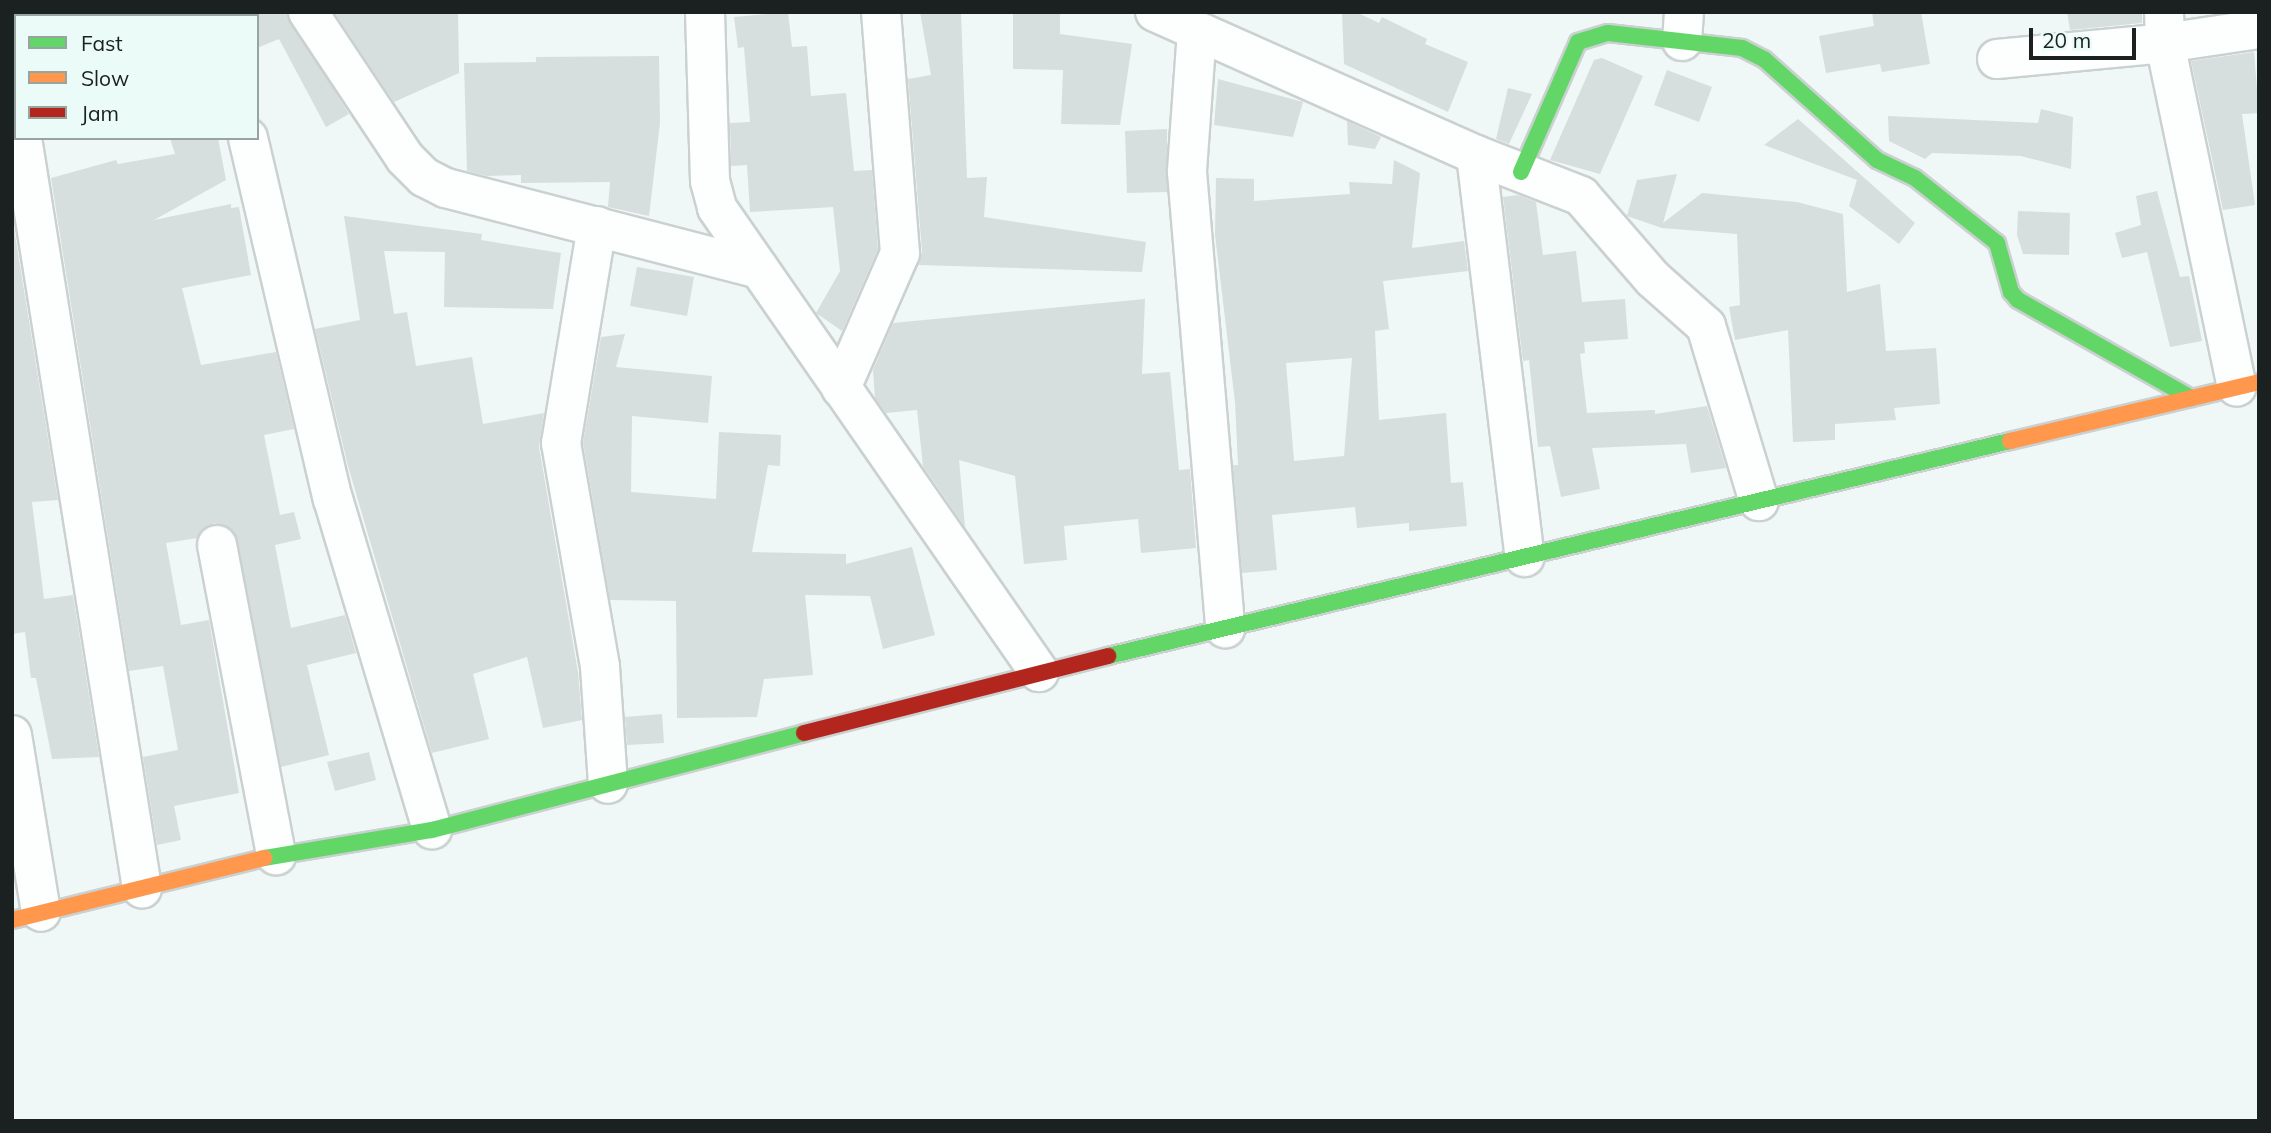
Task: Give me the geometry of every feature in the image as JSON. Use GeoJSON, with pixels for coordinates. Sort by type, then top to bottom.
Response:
{"type":"FeatureCollection","features":[{"type":"Feature","properties":{"kind":"street"},"geometry":{"type":"LineString","coordinates":[[307,12],[405,158],[424,177],[446,188],[759,269]]}},
{"type":"Feature","properties":{"kind":"street"},"geometry":{"type":"LineString","coordinates":[[705,12],[712,195],[759,269],[1039,672]]}},
{"type":"Feature","properties":{"kind":"street"},"geometry":{"type":"LineString","coordinates":[[841,388],[900,253],[881,12]]}},
{"type":"Feature","properties":{"kind":"street"},"geometry":{"type":"LineString","coordinates":[[1157,13],[1476,155],[1581,195],[1653,279],[1706,326],[1759,500]]}},
{"type":"Feature","properties":{"kind":"street"},"geometry":{"type":"LineString","coordinates":[[1521,172],[1578,42],[1608,33],[1683,27],[1754,52],[1877,160],[1914,178],[1997,243],[2011,292],[2018,300],[2190,398]]}},
{"type":"Feature","properties":{"kind":"street"},"geometry":{"type":"LineString","coordinates":[[1997,59],[2164,28],[2259,29]]}},
{"type":"Feature","properties":{"kind":"street"},"geometry":{"type":"LineString","coordinates":[[12,735],[27,916],[276,855],[432,830],[1039,672],[2248,384],[2164,28]]}},
{"type":"Feature","properties":{"kind":"street"},"geometry":{"type":"LineString","coordinates":[[1197,32],[1187,172],[1225,628]]}},
{"type":"Feature","properties":{"kind":"street"},"geometry":{"type":"LineString","coordinates":[[22,140],[142,888]]}},
{"type":"Feature","properties":{"kind":"street"},"geometry":{"type":"LineString","coordinates":[[248,140],[333,499],[432,830]]}},
{"type":"Feature","properties":{"kind":"street"},"geometry":{"type":"LineString","coordinates":[[1476,155],[1525,557]]}},
{"type":"Feature","properties":{"kind":"street"},"geometry":{"type":"LineString","coordinates":[[597,226],[561,443],[600,667],[608,784]]}},
{"type":"Feature","properties":{"kind":"street"},"geometry":{"type":"LineString","coordinates":[[217,545],[276,855]]}},
{"type":"Feature","properties":{"kind":"building"},"geometry":{"type":"Polygon","coordinates":[[[286,12],[349,114],[326,127],[279,39],[259,47],[257,14],[286,12]]]}},
{"type":"Feature","properties":{"kind":"building"},"geometry":{"type":"Polygon","coordinates":[[[334,12],[458,12],[459,73],[394,102],[334,12]]]}},
{"type":"Feature","properties":{"kind":"building"},"geometry":{"type":"Polygon","coordinates":[[[788,12],[792,47],[807,46],[811,96],[846,93],[854,171],[872,170],[878,249],[842,331],[816,313],[840,271],[833,207],[750,212],[747,165],[731,166],[730,123],[750,122],[744,47],[738,48],[734,17],[788,12]]]}},
{"type":"Feature","properties":{"kind":"building"},"geometry":{"type":"Polygon","coordinates":[[[920,12],[961,12],[967,178],[987,177],[984,217],[1146,242],[1142,272],[919,265],[922,251],[908,79],[931,75],[920,12]]]}},
{"type":"Feature","properties":{"kind":"building"},"geometry":{"type":"Polygon","coordinates":[[[1342,12],[1356,12],[1379,23],[1382,17],[1427,39],[1425,44],[1468,62],[1448,112],[1344,64],[1342,12]]]}},
{"type":"Feature","properties":{"kind":"building"},"geometry":{"type":"Polygon","coordinates":[[[1872,12],[1921,12],[1930,64],[1882,72],[1880,64],[1826,73],[1819,36],[1874,26],[1872,12]]]}},
{"type":"Feature","properties":{"kind":"building"},"geometry":{"type":"Polygon","coordinates":[[[2067,12],[2142,12],[2142,23],[2070,30],[2067,12]]]}},
{"type":"Feature","properties":{"kind":"building"},"geometry":{"type":"Polygon","coordinates":[[[1013,13],[1060,14],[1060,34],[1132,44],[1120,125],[1061,124],[1063,70],[1013,69],[1013,13]]]}},
{"type":"Feature","properties":{"kind":"building"},"geometry":{"type":"Polygon","coordinates":[[[2254,52],[2259,113],[2242,114],[2255,205],[2223,210],[2191,61],[2254,52]]]}},
{"type":"Feature","properties":{"kind":"building"},"geometry":{"type":"Polygon","coordinates":[[[659,56],[660,123],[649,216],[608,207],[610,182],[521,183],[521,175],[487,176],[467,171],[464,63],[536,62],[536,57],[659,56]]]}},
{"type":"Feature","properties":{"kind":"building"},"geometry":{"type":"Polygon","coordinates":[[[1602,58],[1643,76],[1600,174],[1550,160],[1594,60],[1602,58]]]}},
{"type":"Feature","properties":{"kind":"building"},"geometry":{"type":"Polygon","coordinates":[[[1667,70],[1712,87],[1699,122],[1654,105],[1667,70]]]}},
{"type":"Feature","properties":{"kind":"building"},"geometry":{"type":"Polygon","coordinates":[[[1218,79],[1303,102],[1293,137],[1214,125],[1218,79]]]}},
{"type":"Feature","properties":{"kind":"building"},"geometry":{"type":"Polygon","coordinates":[[[1508,88],[1532,94],[1509,144],[1496,139],[1508,88]]]}},
{"type":"Feature","properties":{"kind":"building"},"geometry":{"type":"Polygon","coordinates":[[[2041,109],[2073,117],[2071,169],[2021,156],[1932,153],[1925,159],[1889,141],[1888,116],[2038,123],[2041,109]]]}},
{"type":"Feature","properties":{"kind":"building"},"geometry":{"type":"Polygon","coordinates":[[[1798,119],[1915,223],[1899,244],[1849,206],[1857,180],[1764,145],[1798,119]]]}},
{"type":"Feature","properties":{"kind":"building"},"geometry":{"type":"Polygon","coordinates":[[[1347,121],[1381,137],[1375,149],[1348,145],[1347,121]]]}},
{"type":"Feature","properties":{"kind":"building"},"geometry":{"type":"Polygon","coordinates":[[[1167,129],[1167,192],[1127,193],[1125,131],[1167,129]]]}},
{"type":"Feature","properties":{"kind":"building"},"geometry":{"type":"Polygon","coordinates":[[[171,140],[218,140],[226,180],[154,220],[231,204],[231,208],[239,207],[251,275],[182,288],[201,365],[276,352],[294,429],[264,435],[280,515],[294,512],[301,539],[275,545],[291,628],[345,615],[356,653],[307,665],[329,755],[281,767],[234,531],[214,523],[197,538],[166,543],[181,625],[209,620],[239,793],[174,806],[181,840],[157,845],[143,757],[178,750],[163,666],[129,671],[51,178],[116,160],[118,164],[175,154],[171,140]]]}},
{"type":"Feature","properties":{"kind":"building"},"geometry":{"type":"Polygon","coordinates":[[[1394,160],[1420,173],[1412,248],[1464,241],[1468,271],[1383,281],[1389,329],[1375,331],[1379,420],[1446,413],[1451,483],[1463,482],[1467,526],[1409,531],[1409,523],[1357,528],[1355,507],[1272,515],[1277,570],[1242,573],[1233,465],[1238,465],[1235,402],[1215,235],[1216,178],[1254,179],[1254,201],[1350,194],[1349,182],[1392,184],[1394,160]],[[1352,358],[1286,363],[1294,461],[1344,456],[1352,358]]]}},
{"type":"Feature","properties":{"kind":"building"},"geometry":{"type":"Polygon","coordinates":[[[1677,174],[1663,223],[1702,193],[1797,202],[1843,214],[1847,292],[1880,284],[1886,351],[1936,348],[1940,404],[1894,408],[1896,420],[1835,424],[1835,440],[1793,442],[1788,330],[1735,340],[1729,307],[1740,305],[1737,234],[1662,228],[1627,216],[1637,180],[1677,174]]]}},
{"type":"Feature","properties":{"kind":"building"},"geometry":{"type":"Polygon","coordinates":[[[2157,191],[2180,277],[2189,276],[2202,341],[2170,347],[2147,252],[2122,258],[2115,233],[2141,225],[2136,196],[2157,191]]]}},
{"type":"Feature","properties":{"kind":"building"},"geometry":{"type":"Polygon","coordinates":[[[1518,195],[1536,202],[1543,255],[1576,251],[1582,302],[1625,299],[1628,339],[1584,342],[1585,353],[1580,354],[1587,413],[1655,410],[1655,414],[1707,406],[1726,468],[1691,473],[1686,444],[1592,448],[1600,489],[1561,497],[1550,446],[1538,447],[1529,360],[1523,361],[1503,197],[1518,195]]]}},
{"type":"Feature","properties":{"kind":"building"},"geometry":{"type":"Polygon","coordinates":[[[2018,211],[2070,213],[2069,255],[2023,254],[2017,235],[2018,211]]]}},
{"type":"Feature","properties":{"kind":"building"},"geometry":{"type":"Polygon","coordinates":[[[12,216],[58,500],[32,502],[44,599],[73,595],[99,757],[52,759],[36,678],[31,678],[25,632],[12,634],[12,216]]]}},
{"type":"Feature","properties":{"kind":"building"},"geometry":{"type":"Polygon","coordinates":[[[344,216],[482,234],[481,240],[561,253],[553,309],[444,307],[445,252],[384,251],[394,314],[407,312],[416,366],[472,357],[483,424],[544,413],[539,447],[578,672],[582,720],[543,728],[527,657],[473,674],[489,739],[432,753],[348,466],[315,329],[360,320],[344,216]]]}},
{"type":"Feature","properties":{"kind":"building"},"geometry":{"type":"Polygon","coordinates":[[[637,267],[694,277],[687,316],[630,306],[637,267]]]}},
{"type":"Feature","properties":{"kind":"building"},"geometry":{"type":"Polygon","coordinates":[[[1145,299],[1142,374],[1170,372],[1179,470],[1190,469],[1196,548],[1141,553],[1138,519],[1064,526],[1067,560],[1024,564],[1015,476],[959,460],[965,527],[923,466],[917,410],[886,413],[875,398],[873,370],[893,323],[1145,299]]]}},
{"type":"Feature","properties":{"kind":"building"},"geometry":{"type":"Polygon","coordinates":[[[625,334],[616,367],[712,376],[708,423],[632,416],[631,492],[716,499],[719,432],[781,435],[780,466],[768,465],[752,552],[846,554],[846,564],[912,547],[935,635],[883,649],[870,596],[805,595],[813,675],[764,679],[757,717],[677,718],[676,601],[610,600],[583,443],[601,337],[625,334]]]}},
{"type":"Feature","properties":{"kind":"building"},"geometry":{"type":"Polygon","coordinates":[[[662,714],[664,743],[627,745],[625,717],[662,714]]]}},
{"type":"Feature","properties":{"kind":"building"},"geometry":{"type":"Polygon","coordinates":[[[369,752],[376,780],[335,791],[327,762],[369,752]]]}},
{"type":"Feature","properties":{"kind":"traffic: fast"},"geometry":{"type":"LineString","coordinates":[[1521,172],[1578,42],[1608,33],[1742,48],[1764,59],[1877,160],[1915,178],[1997,243],[2011,292],[2018,300],[2191,398]]}},
{"type":"Feature","properties":{"kind":"traffic: fast"},"geometry":{"type":"LineString","coordinates":[[1108,656],[2010,441]]}},
{"type":"Feature","properties":{"kind":"traffic: fast"},"geometry":{"type":"LineString","coordinates":[[264,858],[432,830],[804,733]]}},
{"type":"Feature","properties":{"kind":"traffic: slow"},"geometry":{"type":"LineString","coordinates":[[2010,441],[2259,382]]}},
{"type":"Feature","properties":{"kind":"traffic: slow"},"geometry":{"type":"LineString","coordinates":[[12,920],[264,858]]}},
{"type":"Feature","properties":{"kind":"traffic: jam"},"geometry":{"type":"LineString","coordinates":[[804,733],[1108,656]]}}]}
